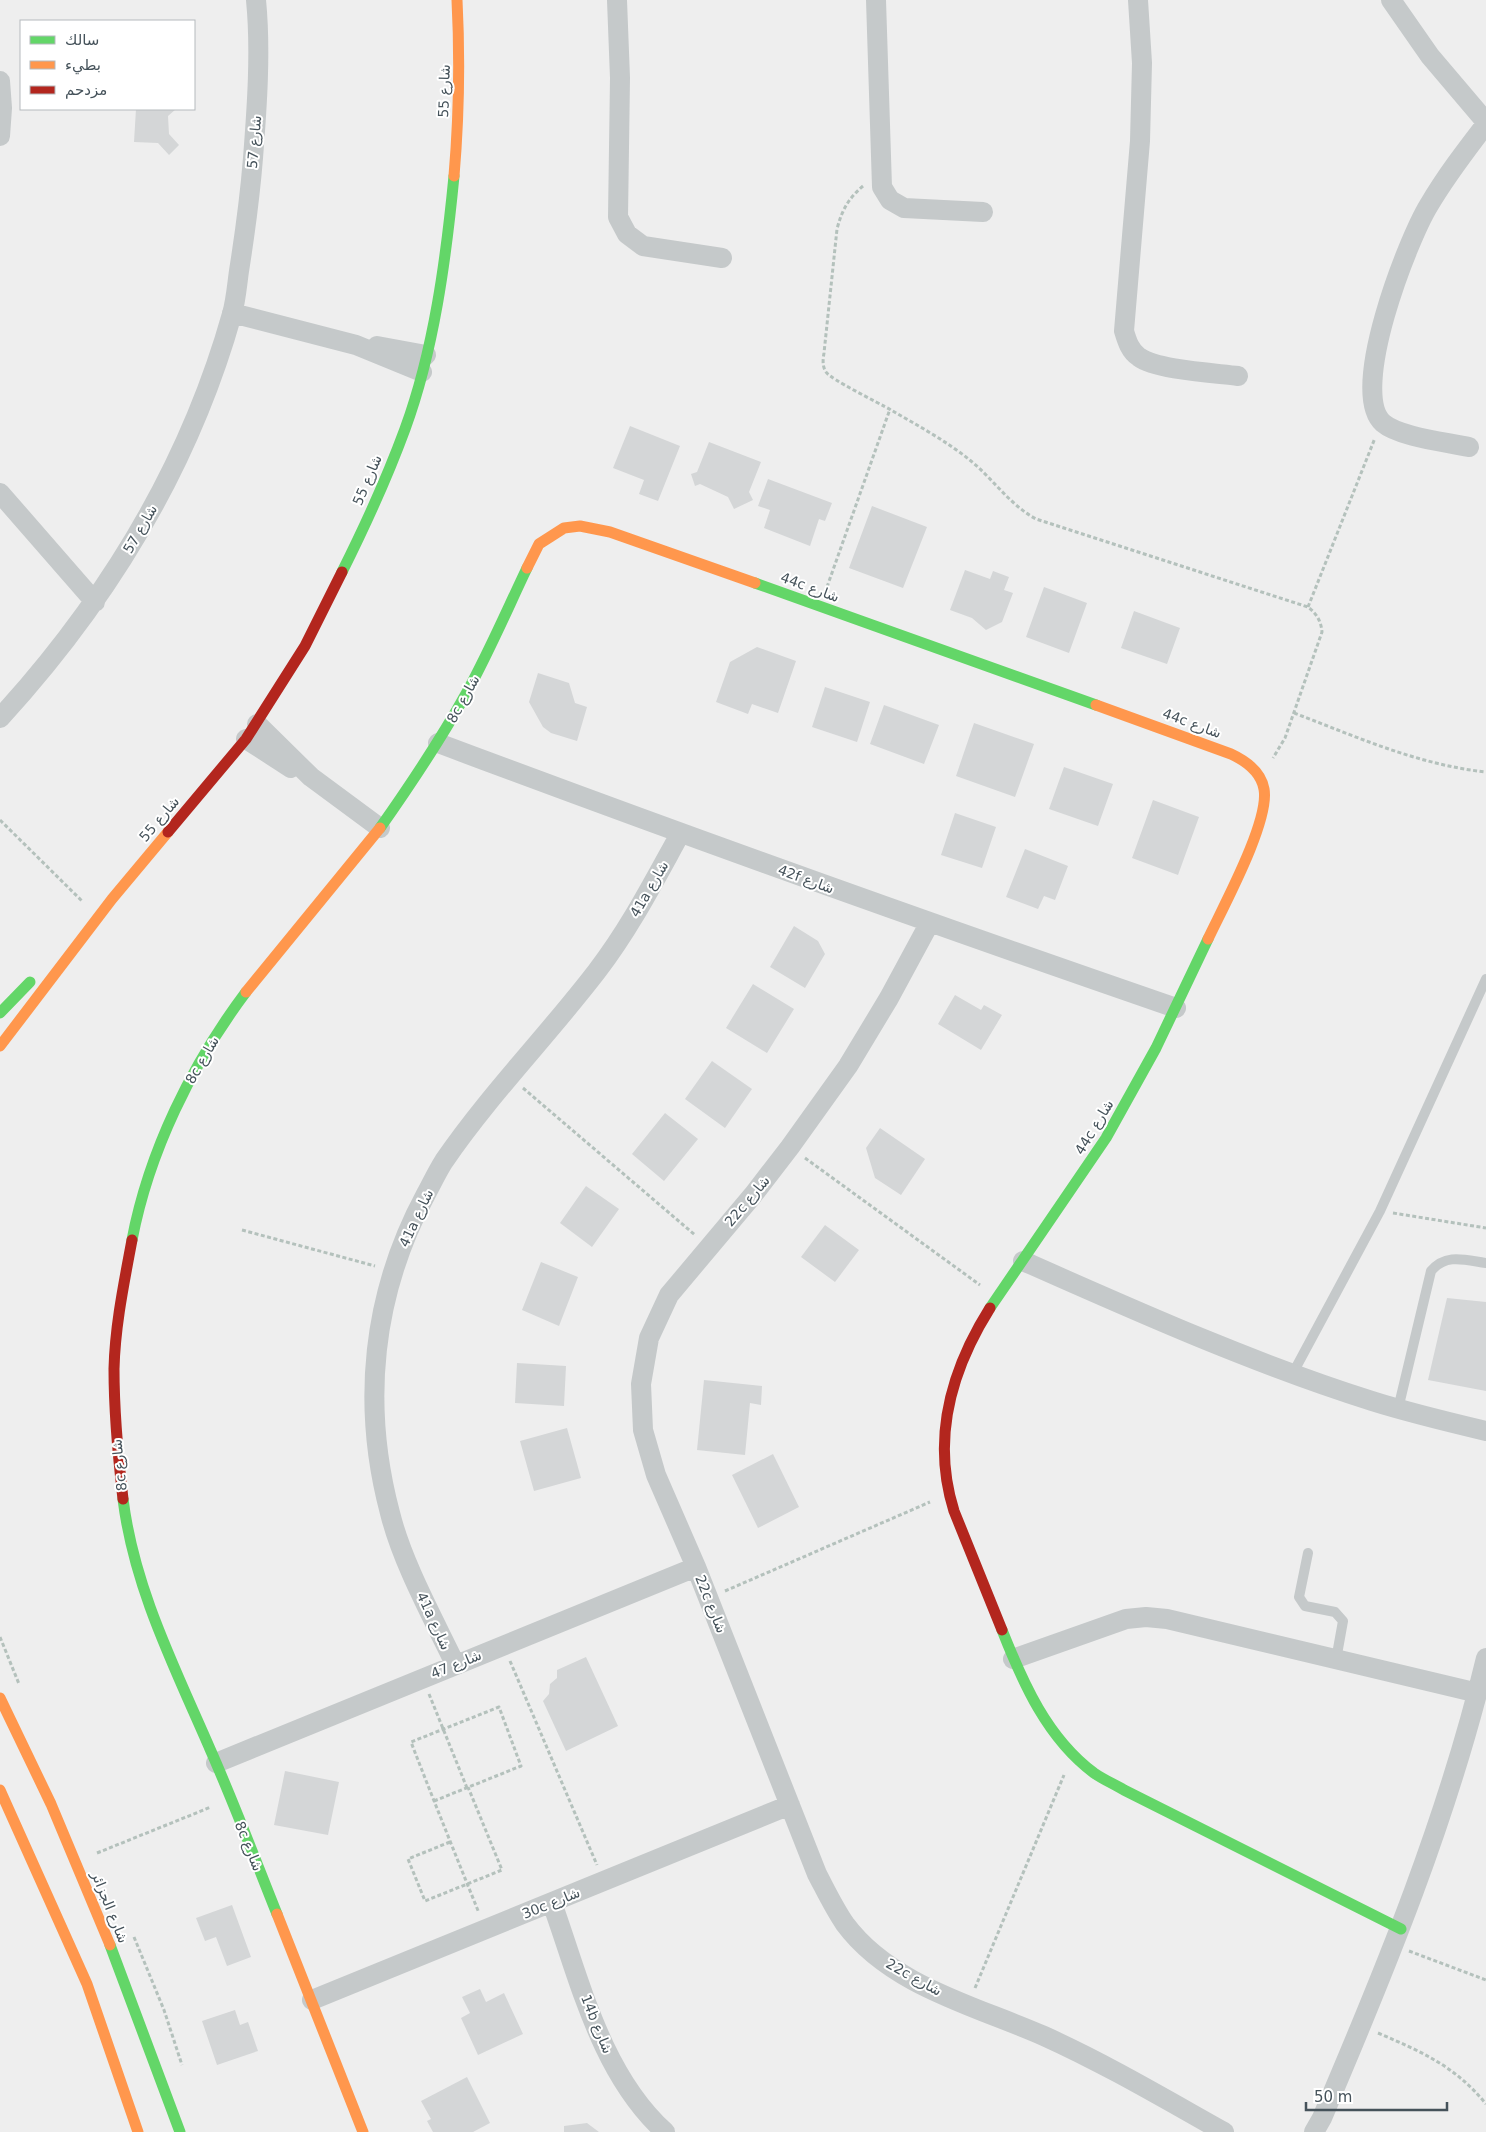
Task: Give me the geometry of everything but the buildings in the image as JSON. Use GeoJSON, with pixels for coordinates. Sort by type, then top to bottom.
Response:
{"type":"FeatureCollection","features":[{"type":"Feature","properties":{"kind":"street","name":"شارع 57"},"geometry":{"type":"LineString","coordinates":[[0,718],[52,659],[95,602],[137,537],[174,467],[206,393],[232,312],[248,215],[257,111],[256,0]]}},
{"type":"Feature","properties":{"kind":"street","name":"شارع 55"},"geometry":{"type":"LineString","coordinates":[[0,1046],[112,899],[251,732],[306,646],[358,541],[405,429],[424,364],[440,287],[452,206],[459,83],[457,0]]}},
{"type":"Feature","properties":{"kind":"street"},"geometry":{"type":"LineString","coordinates":[[617,0],[620,78],[618,217],[627,234],[643,246],[722,258]]}},
{"type":"Feature","properties":{"kind":"street"},"geometry":{"type":"LineString","coordinates":[[876,0],[882,187],[890,200],[904,208],[983,212]]}},
{"type":"Feature","properties":{"kind":"street"},"geometry":{"type":"LineString","coordinates":[[1138,0],[1142,63],[1140,141],[1124,331],[1128,345],[1138,357],[1151,364],[1238,376]]}},
{"type":"Feature","properties":{"kind":"street"},"geometry":{"type":"LineString","coordinates":[[1391,0],[1430,56],[1486,123],[1456,163],[1428,206],[1406,251],[1389,299],[1377,349],[1371,396],[1374,410],[1382,422],[1395,430],[1469,447]]}},
{"type":"Feature","properties":{"kind":"street"},"geometry":{"type":"LineString","coordinates":[[0,81],[2,108],[0,136]]}},
{"type":"Feature","properties":{"kind":"street"},"geometry":{"type":"LineString","coordinates":[[232,312],[424,364]]}},
{"type":"Feature","properties":{"kind":"street"},"geometry":{"type":"LineString","coordinates":[[0,493],[95,602]]}},
{"type":"Feature","properties":{"kind":"street","name":"44c شارع"},"geometry":{"type":"LineString","coordinates":[[530,562],[539,544],[554,531],[572,524],[591,526],[1220,749],[1244,760],[1257,773],[1264,790],[1264,808],[1234,882],[1176,1008],[1146,1067],[1105,1140],[997,1297],[978,1326],[962,1357],[949,1399],[944,1443],[949,1494],[960,1528],[1013,1659],[1033,1700],[1051,1730],[1072,1754],[1093,1772],[1124,1790],[1397,1937]]}},
{"type":"Feature","properties":{"kind":"street","name":"8c شارع"},"geometry":{"type":"LineString","coordinates":[[363,2132],[216,1763],[160,1636],[140,1577],[125,1516],[116,1454],[114,1391],[117,1329],[125,1267],[141,1200],[160,1146],[186,1089],[216,1035],[252,983],[380,828],[438,743],[476,675],[530,562]]}},
{"type":"Feature","properties":{"kind":"street"},"geometry":{"type":"LineString","coordinates":[[251,732],[285,765],[311,777],[380,828]]}},
{"type":"Feature","properties":{"kind":"street","name":"42f شارع"},"geometry":{"type":"LineString","coordinates":[[438,743],[680,834],[929,924],[1176,1008]]}},
{"type":"Feature","properties":{"kind":"street","name":"41a شارع"},"geometry":{"type":"LineString","coordinates":[[454,1664],[411,1571],[390,1515],[377,1456],[373,1397],[377,1337],[393,1271],[413,1219],[443,1164],[480,1112],[599,969],[640,907],[680,834]]}},
{"type":"Feature","properties":{"kind":"street","name":"شارع 55"},"geometry":{"type":"LineString","coordinates":[[0,1013],[112,899]]}},
{"type":"Feature","properties":{"kind":"street","name":"22c شارع"},"geometry":{"type":"LineString","coordinates":[[929,924],[889,998],[848,1066],[753,1195],[668,1295],[650,1338],[641,1384],[642,1430],[656,1475],[709,1598],[817,1874],[835,1908],[858,1938],[886,1964],[919,1983],[1044,2036],[1112,2070],[1224,2132]]}},
{"type":"Feature","properties":{"kind":"street"},"geometry":{"type":"LineString","coordinates":[[1023,1261],[1157,1321],[1247,1357],[1398,1409],[1486,1431]]}},
{"type":"Feature","properties":{"kind":"street","name":"شارع 47"},"geometry":{"type":"LineString","coordinates":[[216,1763],[454,1664],[696,1567]]}},
{"type":"Feature","properties":{"kind":"street"},"geometry":{"type":"LineString","coordinates":[[1013,1659],[1126,1619],[1146,1617],[1167,1618],[1478,1693]]}},
{"type":"Feature","properties":{"kind":"street"},"geometry":{"type":"LineString","coordinates":[[1318,2125],[1362,2026],[1429,1854],[1478,1693],[1486,1658]]}},
{"type":"Feature","properties":{"kind":"street","name":"شارع الجزائر"},"geometry":{"type":"LineString","coordinates":[[0,1698],[26,1748],[124,1979],[180,2132]]}},
{"type":"Feature","properties":{"kind":"street"},"geometry":{"type":"LineString","coordinates":[[0,1790],[87,1984],[138,2132]]}},
{"type":"Feature","properties":{"kind":"street","name":"30c شارع"},"geometry":{"type":"LineString","coordinates":[[312,2000],[790,1806]]}},
{"type":"Feature","properties":{"kind":"street","name":"14b شارع"},"geometry":{"type":"LineString","coordinates":[[552,1903],[596,2027],[614,2064],[636,2098],[665,2132]]}},
{"type":"Feature","properties":{"kind":"lane"},"geometry":{"type":"LineString","coordinates":[[1293,1373],[1380,1211],[1486,979]]}},
{"type":"Feature","properties":{"kind":"lane"},"geometry":{"type":"LineString","coordinates":[[1398,1409],[1431,1271],[1438,1263],[1447,1258],[1486,1263]]}},
{"type":"Feature","properties":{"kind":"lane"},"geometry":{"type":"LineString","coordinates":[[1308,1553],[1299,1597],[1305,1606],[1335,1612],[1343,1621],[1336,1660]]}},
{"type":"Feature","properties":{"kind":"path"},"geometry":{"type":"LineString","coordinates":[[881,172],[852,196],[842,210],[837,228],[823,364],[826,372],[836,381],[890,409],[969,459],[1016,506],[1036,519],[1308,607],[1317,616],[1322,632],[1286,738],[1280,749],[1257,773]]}},
{"type":"Feature","properties":{"kind":"path"},"geometry":{"type":"LineString","coordinates":[[820,606],[890,409]]}},
{"type":"Feature","properties":{"kind":"path"},"geometry":{"type":"LineString","coordinates":[[1308,607],[1382,422]]}},
{"type":"Feature","properties":{"kind":"path"},"geometry":{"type":"LineString","coordinates":[[1294,713],[1430,762],[1463,770],[1486,772]]}},
{"type":"Feature","properties":{"kind":"path"},"geometry":{"type":"LineString","coordinates":[[0,820],[96,914]]}},
{"type":"Feature","properties":{"kind":"path"},"geometry":{"type":"LineString","coordinates":[[510,1076],[709,1246]]}},
{"type":"Feature","properties":{"kind":"path"},"geometry":{"type":"LineString","coordinates":[[790,1147],[997,1297]]}},
{"type":"Feature","properties":{"kind":"path"},"geometry":{"type":"LineString","coordinates":[[1380,1211],[1486,1228]]}},
{"type":"Feature","properties":{"kind":"path"},"geometry":{"type":"LineString","coordinates":[[242,1230],[393,1271]]}},
{"type":"Feature","properties":{"kind":"path"},"geometry":{"type":"LineString","coordinates":[[709,1598],[949,1494]]}},
{"type":"Feature","properties":{"kind":"path"},"geometry":{"type":"LineString","coordinates":[[503,1645],[604,1882]]}},
{"type":"Feature","properties":{"kind":"path"},"geometry":{"type":"LineString","coordinates":[[422,1678],[502,1870],[425,1901],[408,1859],[450,1842]]}},
{"type":"Feature","properties":{"kind":"path"},"geometry":{"type":"LineString","coordinates":[[434,1801],[521,1766],[499,1708],[410,1742],[486,1930]]}},
{"type":"Feature","properties":{"kind":"path"},"geometry":{"type":"LineString","coordinates":[[968,2005],[1072,1754]]}},
{"type":"Feature","properties":{"kind":"path"},"geometry":{"type":"LineString","coordinates":[[76,1864],[95,1854],[230,1799]]}},
{"type":"Feature","properties":{"kind":"path"},"geometry":{"type":"LineString","coordinates":[[1397,1937],[1486,1980]]}},
{"type":"Feature","properties":{"kind":"path"},"geometry":{"type":"LineString","coordinates":[[1362,2026],[1430,2056],[1447,2066],[1463,2078],[1486,2104]]}},
{"type":"Feature","properties":{"kind":"traffic: fast"},"geometry":{"type":"LineString","coordinates":[[342,572],[383,484],[405,429],[424,368],[443,272],[454,176]]}},
{"type":"Feature","properties":{"kind":"traffic: fast"},"geometry":{"type":"LineString","coordinates":[[380,828],[447,727],[467,692],[527,568]]}},
{"type":"Feature","properties":{"kind":"traffic: fast"},"geometry":{"type":"LineString","coordinates":[[755,583],[1096,705]]}},
{"type":"Feature","properties":{"kind":"traffic: fast"},"geometry":{"type":"LineString","coordinates":[[990,1308],[1106,1138],[1156,1048],[1208,939]]}},
{"type":"Feature","properties":{"kind":"traffic: fast"},"geometry":{"type":"LineString","coordinates":[[0,1013],[30,982]]}},
{"type":"Feature","properties":{"kind":"traffic: fast"},"geometry":{"type":"LineString","coordinates":[[132,1240],[149,1174],[175,1110],[208,1049],[246,992]]}},
{"type":"Feature","properties":{"kind":"traffic: fast"},"geometry":{"type":"LineString","coordinates":[[123,1499],[128,1532],[146,1596],[170,1658],[228,1790],[277,1914]]}},
{"type":"Feature","properties":{"kind":"traffic: fast"},"geometry":{"type":"LineString","coordinates":[[1002,1630],[1038,1708],[1063,1743],[1077,1759],[1094,1773],[1124,1790],[1401,1929]]}},
{"type":"Feature","properties":{"kind":"traffic: fast"},"geometry":{"type":"LineString","coordinates":[[110,1945],[180,2132]]}},
{"type":"Feature","properties":{"kind":"traffic: slow"},"geometry":{"type":"LineString","coordinates":[[454,176],[458,88],[457,0]]}},
{"type":"Feature","properties":{"kind":"traffic: slow"},"geometry":{"type":"LineString","coordinates":[[527,568],[539,544],[564,528],[580,526],[610,532],[755,583]]}},
{"type":"Feature","properties":{"kind":"traffic: slow"},"geometry":{"type":"LineString","coordinates":[[1096,705],[1231,754],[1242,760],[1260,777],[1264,789],[1264,803],[1260,821],[1244,864],[1208,939]]}},
{"type":"Feature","properties":{"kind":"traffic: slow"},"geometry":{"type":"LineString","coordinates":[[246,992],[380,828]]}},
{"type":"Feature","properties":{"kind":"traffic: slow"},"geometry":{"type":"LineString","coordinates":[[0,1046],[112,899],[168,832]]}},
{"type":"Feature","properties":{"kind":"traffic: slow"},"geometry":{"type":"LineString","coordinates":[[0,1698],[51,1804],[110,1945]]}},
{"type":"Feature","properties":{"kind":"traffic: slow"},"geometry":{"type":"LineString","coordinates":[[0,1790],[87,1984],[138,2132]]}},
{"type":"Feature","properties":{"kind":"traffic: slow"},"geometry":{"type":"LineString","coordinates":[[277,1914],[363,2132]]}},
{"type":"Feature","properties":{"kind":"traffic: jam"},"geometry":{"type":"LineString","coordinates":[[168,832],[246,739],[305,646],[342,572]]}},
{"type":"Feature","properties":{"kind":"traffic: jam"},"geometry":{"type":"LineString","coordinates":[[123,1499],[114,1369],[118,1321],[132,1240]]}},
{"type":"Feature","properties":{"kind":"traffic: jam"},"geometry":{"type":"LineString","coordinates":[[990,1308],[976,1332],[955,1380],[945,1431],[944,1457],[947,1484],[954,1511],[1002,1630]]}}]}
